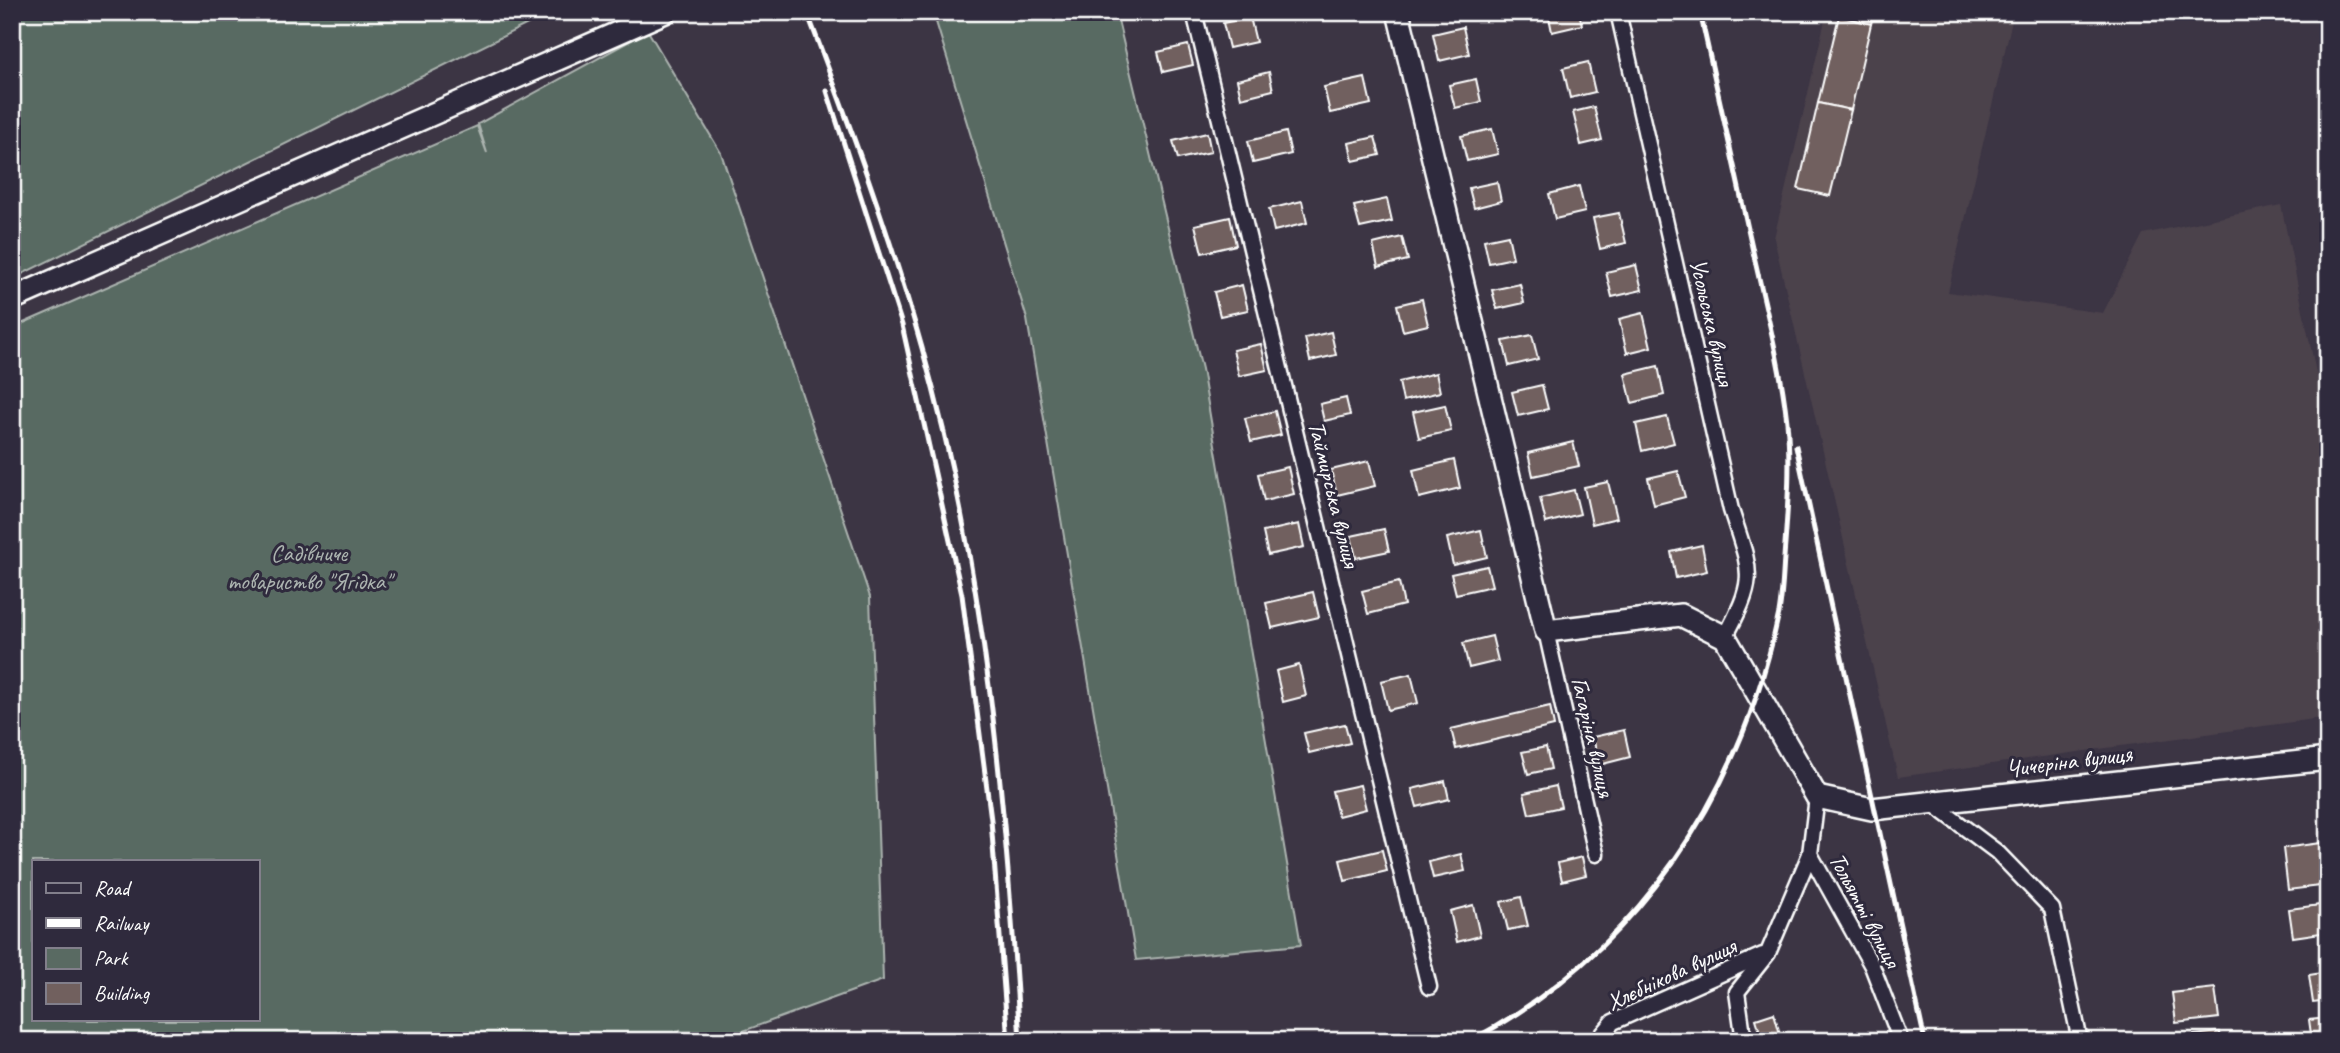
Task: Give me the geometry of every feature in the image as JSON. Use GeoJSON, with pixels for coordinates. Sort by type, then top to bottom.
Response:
{"type":"FeatureCollection","features":[{"type":"Feature","properties":{"kind":"main road"},"geometry":{"type":"LineString","coordinates":[[12,299],[665,12]]}},
{"type":"Feature","properties":{"kind":"main road"},"geometry":{"type":"LineString","coordinates":[[1398,12],[1546,631],[1681,615],[1726,637],[1817,797]]}},
{"type":"Feature","properties":{"kind":"main road","name":"Чичеріна вулиця"},"geometry":{"type":"LineString","coordinates":[[1817,797],[1872,809],[2328,759]]}},
{"type":"Feature","properties":{"kind":"street","name":"Таймирська вулиця"},"geometry":{"type":"LineString","coordinates":[[1194,12],[1429,987]]}},
{"type":"Feature","properties":{"kind":"street","name":"Усольська вулиця"},"geometry":{"type":"LineString","coordinates":[[1618,12],[1731,510],[1751,572],[1744,602],[1726,637]]}},
{"type":"Feature","properties":{"kind":"street","name":"Гагаріна вулиця"},"geometry":{"type":"LineString","coordinates":[[1546,631],[1596,854]]}},
{"type":"Feature","properties":{"kind":"street","name":"Тольятті вулиця"},"geometry":{"type":"LineString","coordinates":[[1817,797],[1810,854],[1872,967],[1901,1041]]}},
{"type":"Feature","properties":{"kind":"street"},"geometry":{"type":"LineString","coordinates":[[1933,804],[1997,852],[2052,909],[2080,1041]]}},
{"type":"Feature","properties":{"kind":"street"},"geometry":{"type":"LineString","coordinates":[[1744,1041],[1737,992],[1768,953],[1810,854]]}},
{"type":"Feature","properties":{"kind":"street","name":"Хлєбнікова вулиця"},"geometry":{"type":"LineString","coordinates":[[1597,1041],[1613,1022],[1768,953]]}},
{"type":"Feature","properties":{"kind":"shaded area"},"geometry":{"type":"Polygon","coordinates":[[[1827,12],[2014,12],[1948,292],[2103,313],[2143,234],[2281,205],[2328,430],[2328,717],[1898,777],[1774,238],[1827,12]]]}},
{"type":"Feature","properties":{"kind":"green space"},"geometry":{"type":"Polygon","coordinates":[[[12,12],[552,12],[12,279],[12,12]]]}},
{"type":"Feature","properties":{"kind":"green space"},"geometry":{"type":"Polygon","coordinates":[[[933,12],[1116,12],[1202,369],[1301,945],[1136,960],[1027,319],[933,12]]]}},
{"type":"Feature","properties":{"kind":"green space","name":"Садівниче товариство \"Ягідка\""},"geometry":{"type":"Polygon","coordinates":[[[648,31],[721,153],[870,597],[883,980],[716,1041],[682,1041],[680,1029],[680,1041],[12,1041],[12,328],[477,126],[487,153],[478,124],[648,31]]]}},
{"type":"Feature","properties":{"kind":"building"},"geometry":{"type":"Polygon","coordinates":[[[1548,12],[1579,12],[1582,25],[1552,32],[1548,12]]]}},
{"type":"Feature","properties":{"kind":"building"},"geometry":{"type":"Polygon","coordinates":[[[1840,12],[1874,12],[1871,24],[1839,16],[1840,12]]]}},
{"type":"Feature","properties":{"kind":"building"},"geometry":{"type":"Polygon","coordinates":[[[1839,16],[1871,24],[1851,110],[1818,103],[1839,16]]]}},
{"type":"Feature","properties":{"kind":"building"},"geometry":{"type":"Polygon","coordinates":[[[1250,17],[1256,42],[1229,48],[1223,23],[1250,17]]]}},
{"type":"Feature","properties":{"kind":"building"},"geometry":{"type":"Polygon","coordinates":[[[1463,27],[1469,54],[1439,61],[1433,34],[1463,27]]]}},
{"type":"Feature","properties":{"kind":"building"},"geometry":{"type":"Polygon","coordinates":[[[1188,45],[1193,65],[1163,72],[1158,52],[1188,45]]]}},
{"type":"Feature","properties":{"kind":"building"},"geometry":{"type":"Polygon","coordinates":[[[1588,62],[1595,92],[1570,98],[1563,68],[1588,62]]]}},
{"type":"Feature","properties":{"kind":"building"},"geometry":{"type":"Polygon","coordinates":[[[1269,72],[1273,90],[1241,98],[1237,80],[1269,72]]]}},
{"type":"Feature","properties":{"kind":"building"},"geometry":{"type":"Polygon","coordinates":[[[1365,78],[1371,104],[1330,113],[1324,87],[1365,78]]]}},
{"type":"Feature","properties":{"kind":"building"},"geometry":{"type":"Polygon","coordinates":[[[1476,79],[1481,102],[1455,108],[1449,85],[1476,79]]]}},
{"type":"Feature","properties":{"kind":"building"},"geometry":{"type":"Polygon","coordinates":[[[1818,103],[1851,110],[1830,196],[1798,189],[1818,103]]]}},
{"type":"Feature","properties":{"kind":"building"},"geometry":{"type":"Polygon","coordinates":[[[1594,107],[1602,140],[1581,145],[1573,112],[1594,107]]]}},
{"type":"Feature","properties":{"kind":"building"},"geometry":{"type":"Polygon","coordinates":[[[1492,129],[1498,154],[1467,161],[1461,136],[1492,129]]]}},
{"type":"Feature","properties":{"kind":"building"},"geometry":{"type":"Polygon","coordinates":[[[1286,132],[1291,154],[1253,163],[1248,141],[1286,132]]]}},
{"type":"Feature","properties":{"kind":"building"},"geometry":{"type":"Polygon","coordinates":[[[1207,133],[1211,152],[1178,159],[1173,141],[1207,133]]]}},
{"type":"Feature","properties":{"kind":"building"},"geometry":{"type":"Polygon","coordinates":[[[1375,137],[1380,155],[1353,161],[1349,143],[1375,137]]]}},
{"type":"Feature","properties":{"kind":"building"},"geometry":{"type":"Polygon","coordinates":[[[1497,182],[1501,201],[1474,208],[1469,188],[1497,182]]]}},
{"type":"Feature","properties":{"kind":"building"},"geometry":{"type":"Polygon","coordinates":[[[1579,186],[1585,212],[1555,219],[1549,194],[1579,186]]]}},
{"type":"Feature","properties":{"kind":"building"},"geometry":{"type":"Polygon","coordinates":[[[1387,199],[1392,221],[1360,228],[1354,206],[1387,199]]]}},
{"type":"Feature","properties":{"kind":"building"},"geometry":{"type":"Polygon","coordinates":[[[1302,201],[1307,223],[1274,231],[1269,209],[1302,201]]]}},
{"type":"Feature","properties":{"kind":"building"},"geometry":{"type":"Polygon","coordinates":[[[1619,213],[1626,243],[1600,249],[1593,218],[1619,213]]]}},
{"type":"Feature","properties":{"kind":"building"},"geometry":{"type":"Polygon","coordinates":[[[1230,217],[1236,245],[1202,253],[1195,225],[1230,217]]]}},
{"type":"Feature","properties":{"kind":"building"},"geometry":{"type":"Polygon","coordinates":[[[1508,235],[1513,258],[1489,263],[1484,240],[1508,235]]]}},
{"type":"Feature","properties":{"kind":"building"},"geometry":{"type":"Polygon","coordinates":[[[1402,237],[1408,260],[1378,267],[1373,244],[1402,237]]]}},
{"type":"Feature","properties":{"kind":"building"},"geometry":{"type":"Polygon","coordinates":[[[1636,265],[1642,290],[1612,297],[1606,272],[1636,265]]]}},
{"type":"Feature","properties":{"kind":"building"},"geometry":{"type":"Polygon","coordinates":[[[1520,284],[1524,303],[1497,309],[1492,290],[1520,284]]]}},
{"type":"Feature","properties":{"kind":"building"},"geometry":{"type":"Polygon","coordinates":[[[1242,285],[1248,310],[1220,316],[1214,292],[1242,285]]]}},
{"type":"Feature","properties":{"kind":"building"},"geometry":{"type":"Polygon","coordinates":[[[1422,299],[1428,325],[1403,331],[1397,305],[1422,299]]]}},
{"type":"Feature","properties":{"kind":"building"},"geometry":{"type":"Polygon","coordinates":[[[1643,313],[1651,347],[1627,353],[1619,319],[1643,313]]]}},
{"type":"Feature","properties":{"kind":"building"},"geometry":{"type":"Polygon","coordinates":[[[1331,332],[1336,355],[1310,361],[1305,338],[1331,332]]]}},
{"type":"Feature","properties":{"kind":"building"},"geometry":{"type":"Polygon","coordinates":[[[1532,335],[1538,359],[1509,366],[1503,341],[1532,335]]]}},
{"type":"Feature","properties":{"kind":"building"},"geometry":{"type":"Polygon","coordinates":[[[1261,344],[1267,370],[1239,376],[1233,350],[1261,344]]]}},
{"type":"Feature","properties":{"kind":"building"},"geometry":{"type":"Polygon","coordinates":[[[1658,366],[1664,395],[1632,403],[1625,374],[1658,366]]]}},
{"type":"Feature","properties":{"kind":"building"},"geometry":{"type":"Polygon","coordinates":[[[1436,373],[1440,392],[1403,401],[1399,382],[1436,373]]]}},
{"type":"Feature","properties":{"kind":"building"},"geometry":{"type":"Polygon","coordinates":[[[1542,385],[1548,409],[1518,416],[1512,392],[1542,385]]]}},
{"type":"Feature","properties":{"kind":"building"},"geometry":{"type":"Polygon","coordinates":[[[1346,398],[1350,415],[1324,421],[1320,404],[1346,398]]]}},
{"type":"Feature","properties":{"kind":"building"},"geometry":{"type":"Polygon","coordinates":[[[1445,405],[1451,431],[1419,438],[1413,412],[1445,405]]]}},
{"type":"Feature","properties":{"kind":"building"},"geometry":{"type":"Polygon","coordinates":[[[1275,411],[1281,435],[1251,442],[1245,418],[1275,411]]]}},
{"type":"Feature","properties":{"kind":"building"},"geometry":{"type":"Polygon","coordinates":[[[1667,417],[1674,443],[1642,451],[1636,424],[1667,417]]]}},
{"type":"Feature","properties":{"kind":"building"},"geometry":{"type":"Polygon","coordinates":[[[1573,442],[1579,466],[1533,476],[1528,453],[1573,442]]]}},
{"type":"Feature","properties":{"kind":"building"},"geometry":{"type":"Polygon","coordinates":[[[1454,460],[1460,488],[1419,498],[1413,470],[1454,460]]]}},
{"type":"Feature","properties":{"kind":"building"},"geometry":{"type":"Polygon","coordinates":[[[1369,461],[1375,486],[1337,495],[1331,470],[1369,461]]]}},
{"type":"Feature","properties":{"kind":"building"},"geometry":{"type":"Polygon","coordinates":[[[1288,467],[1294,494],[1264,501],[1258,474],[1288,467]]]}},
{"type":"Feature","properties":{"kind":"building"},"geometry":{"type":"Polygon","coordinates":[[[1678,471],[1685,497],[1654,505],[1648,478],[1678,471]]]}},
{"type":"Feature","properties":{"kind":"building"},"geometry":{"type":"Polygon","coordinates":[[[1608,482],[1617,518],[1592,524],[1584,487],[1608,482]]]}},
{"type":"Feature","properties":{"kind":"building"},"geometry":{"type":"Polygon","coordinates":[[[1574,490],[1580,514],[1546,523],[1540,498],[1574,490]]]}},
{"type":"Feature","properties":{"kind":"building"},"geometry":{"type":"Polygon","coordinates":[[[1299,524],[1304,547],[1268,555],[1263,532],[1299,524]]]}},
{"type":"Feature","properties":{"kind":"building"},"geometry":{"type":"Polygon","coordinates":[[[1384,529],[1389,551],[1356,558],[1351,536],[1384,529]]]}},
{"type":"Feature","properties":{"kind":"building"},"geometry":{"type":"Polygon","coordinates":[[[1481,530],[1487,557],[1453,565],[1447,538],[1481,530]]]}},
{"type":"Feature","properties":{"kind":"building"},"geometry":{"type":"Polygon","coordinates":[[[1702,545],[1707,571],[1676,578],[1671,552],[1702,545]]]}},
{"type":"Feature","properties":{"kind":"building"},"geometry":{"type":"Polygon","coordinates":[[[1487,566],[1492,586],[1456,594],[1451,574],[1487,566]]]}},
{"type":"Feature","properties":{"kind":"building"},"geometry":{"type":"Polygon","coordinates":[[[1399,582],[1404,605],[1368,614],[1362,591],[1399,582]]]}},
{"type":"Feature","properties":{"kind":"building"},"geometry":{"type":"Polygon","coordinates":[[[1313,592],[1319,617],[1272,628],[1266,603],[1313,592]]]}},
{"type":"Feature","properties":{"kind":"building"},"geometry":{"type":"Polygon","coordinates":[[[1492,636],[1498,661],[1469,668],[1463,643],[1492,636]]]}},
{"type":"Feature","properties":{"kind":"building"},"geometry":{"type":"Polygon","coordinates":[[[1299,665],[1306,696],[1283,702],[1276,671],[1299,665]]]}},
{"type":"Feature","properties":{"kind":"building"},"geometry":{"type":"Polygon","coordinates":[[[1411,674],[1418,703],[1388,710],[1381,681],[1411,674]]]}},
{"type":"Feature","properties":{"kind":"building"},"geometry":{"type":"Polygon","coordinates":[[[1550,706],[1554,726],[1456,749],[1451,729],[1550,706]]]}},
{"type":"Feature","properties":{"kind":"building"},"geometry":{"type":"Polygon","coordinates":[[[1345,724],[1350,743],[1309,753],[1304,733],[1345,724]]]}},
{"type":"Feature","properties":{"kind":"building"},"geometry":{"type":"Polygon","coordinates":[[[1624,730],[1630,757],[1599,765],[1593,737],[1624,730]]]}},
{"type":"Feature","properties":{"kind":"building"},"geometry":{"type":"Polygon","coordinates":[[[1546,747],[1551,769],[1528,774],[1522,752],[1546,747]]]}},
{"type":"Feature","properties":{"kind":"building"},"geometry":{"type":"Polygon","coordinates":[[[1445,781],[1449,799],[1417,807],[1412,789],[1445,781]]]}},
{"type":"Feature","properties":{"kind":"building"},"geometry":{"type":"Polygon","coordinates":[[[1360,785],[1366,809],[1338,816],[1332,791],[1360,785]]]}},
{"type":"Feature","properties":{"kind":"building"},"geometry":{"type":"Polygon","coordinates":[[[1556,786],[1561,807],[1529,814],[1524,793],[1556,786]]]}},
{"type":"Feature","properties":{"kind":"building"},"geometry":{"type":"Polygon","coordinates":[[[2328,842],[2328,885],[2288,890],[2283,848],[2328,842]]]}},
{"type":"Feature","properties":{"kind":"building"},"geometry":{"type":"Polygon","coordinates":[[[1382,850],[1387,871],[1345,881],[1340,860],[1382,850]]]}},
{"type":"Feature","properties":{"kind":"building"},"geometry":{"type":"Polygon","coordinates":[[[1461,854],[1465,871],[1433,878],[1429,862],[1461,854]]]}},
{"type":"Feature","properties":{"kind":"building"},"geometry":{"type":"Polygon","coordinates":[[[1582,857],[1586,875],[1562,881],[1558,863],[1582,857]]]}},
{"type":"Feature","properties":{"kind":"building"},"geometry":{"type":"Polygon","coordinates":[[[1521,897],[1528,926],[1508,930],[1501,902],[1521,897]]]}},
{"type":"Feature","properties":{"kind":"building"},"geometry":{"type":"Polygon","coordinates":[[[2328,904],[2328,932],[2293,937],[2289,909],[2328,904]]]}},
{"type":"Feature","properties":{"kind":"building"},"geometry":{"type":"Polygon","coordinates":[[[1473,905],[1480,936],[1457,942],[1450,911],[1473,905]]]}},
{"type":"Feature","properties":{"kind":"building"},"geometry":{"type":"Polygon","coordinates":[[[2328,972],[2328,1001],[2313,1003],[2309,975],[2328,972]]]}},
{"type":"Feature","properties":{"kind":"building"},"geometry":{"type":"Polygon","coordinates":[[[2215,988],[2219,1018],[2176,1023],[2172,993],[2215,988]]]}},
{"type":"Feature","properties":{"kind":"building"},"geometry":{"type":"Polygon","coordinates":[[[1774,1013],[1782,1041],[1763,1041],[1756,1019],[1774,1013]]]}},
{"type":"Feature","properties":{"kind":"building"},"geometry":{"type":"Polygon","coordinates":[[[2328,1018],[2328,1041],[2312,1041],[2309,1020],[2328,1018]]]}},
{"type":"Feature","properties":{"kind":"building"},"geometry":{"type":"Polygon","coordinates":[[[2220,1032],[2221,1041],[2184,1041],[2184,1036],[2220,1032]]]}},
{"type":"Feature","properties":{"kind":"railway"},"geometry":{"type":"LineString","coordinates":[[807,12],[868,179],[910,305],[944,433],[962,518],[990,692],[1000,779],[1020,1041]]}},
{"type":"Feature","properties":{"kind":"railway"},"geometry":{"type":"LineString","coordinates":[[1470,1041],[1530,1005],[1583,963],[1631,915],[1672,863],[1708,806],[1738,745],[1761,681],[1779,613],[1789,483],[1784,401],[1773,338],[1700,12]]}},
{"type":"Feature","properties":{"kind":"railway"},"geometry":{"type":"LineString","coordinates":[[827,91],[902,325],[962,595],[991,820],[1008,1041]]}},
{"type":"Feature","properties":{"kind":"railway"},"geometry":{"type":"LineString","coordinates":[[1796,446],[1925,1041]]}}]}
